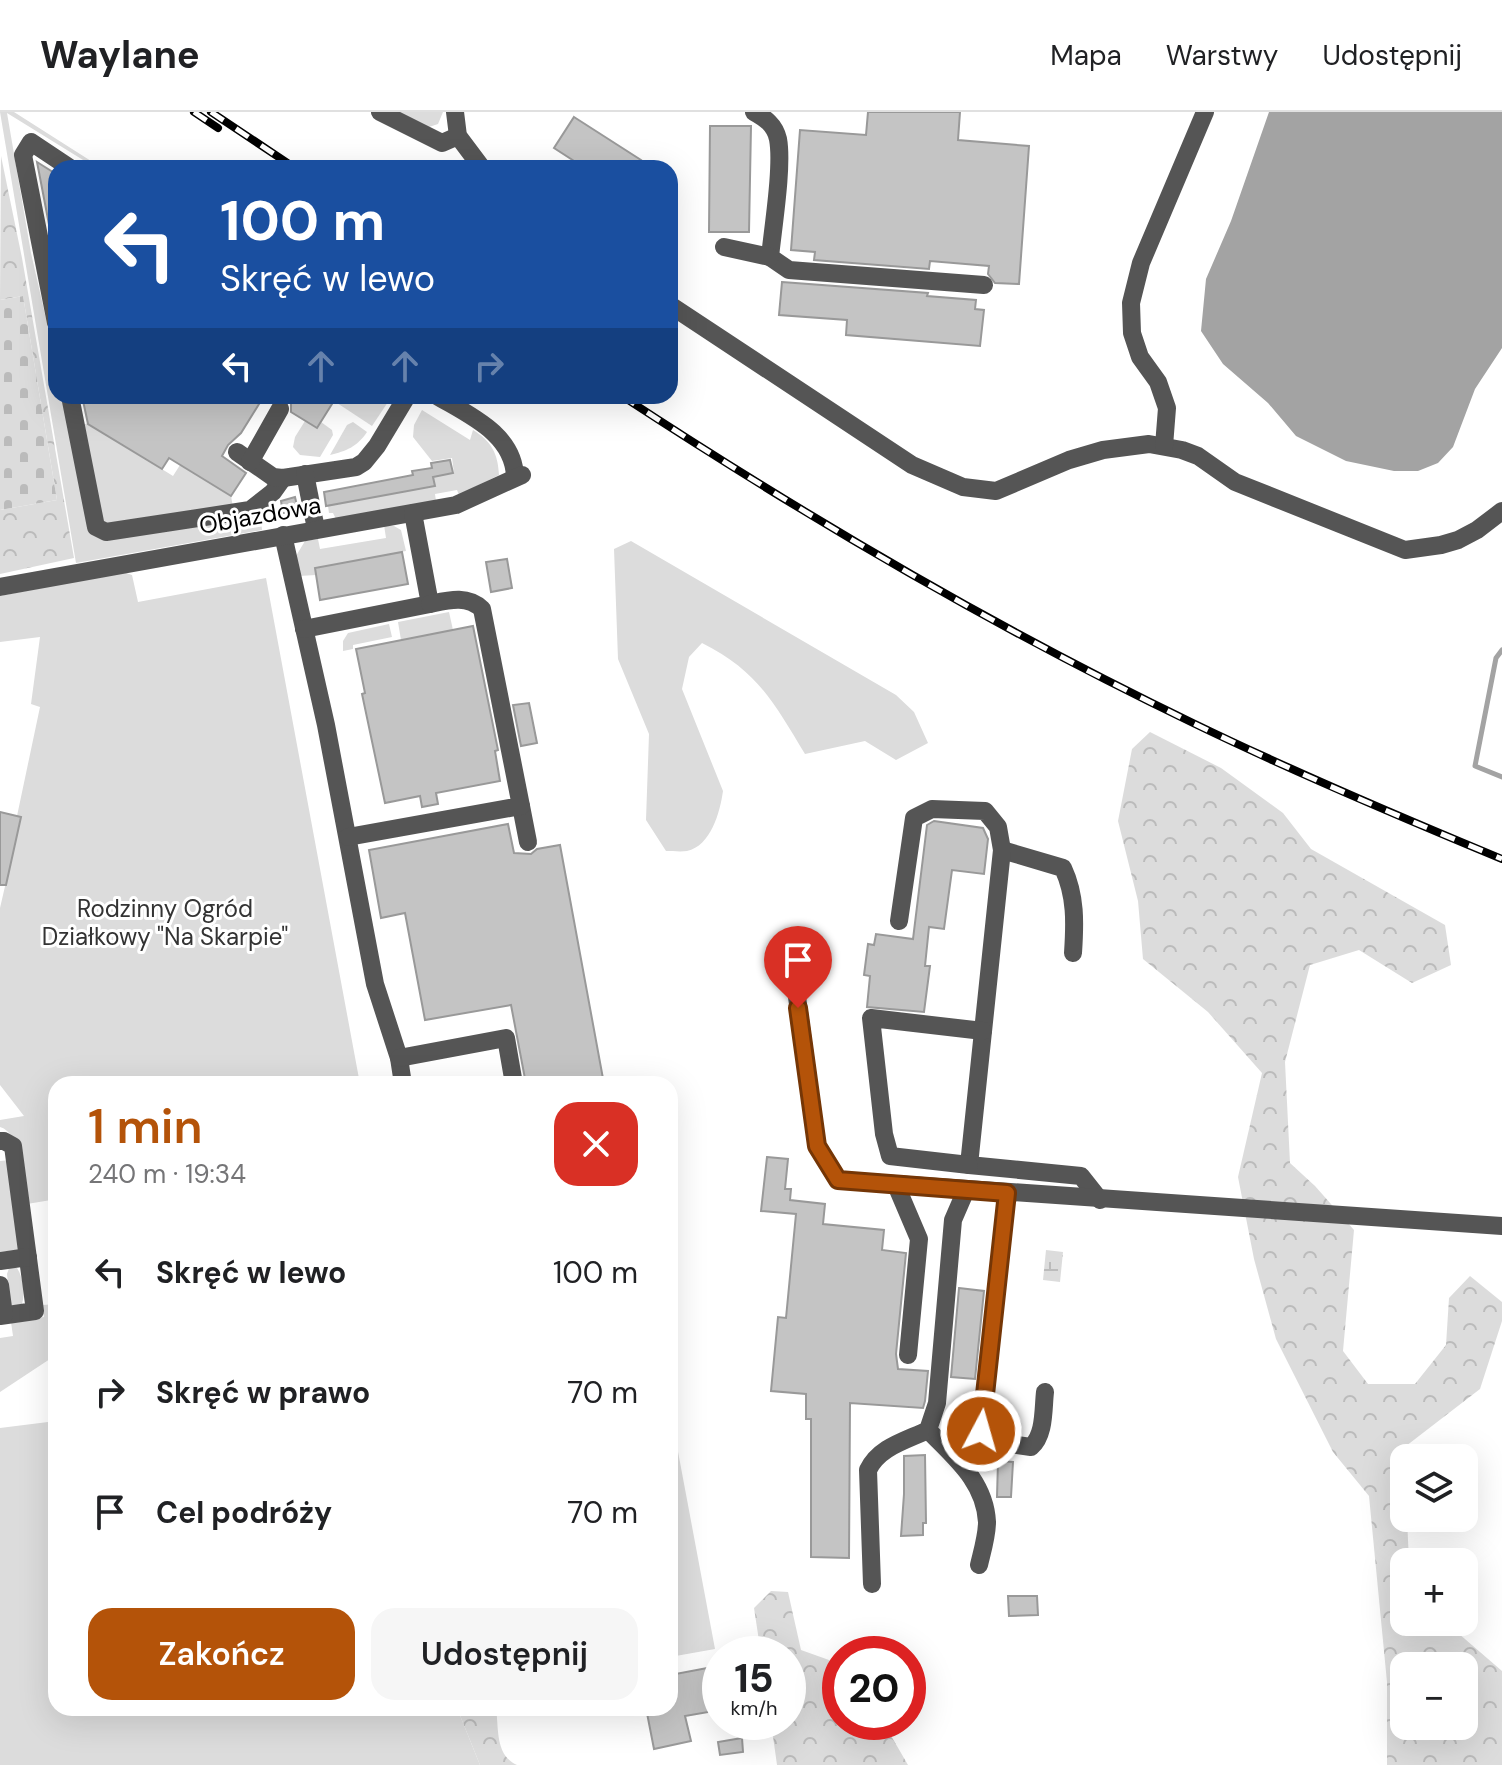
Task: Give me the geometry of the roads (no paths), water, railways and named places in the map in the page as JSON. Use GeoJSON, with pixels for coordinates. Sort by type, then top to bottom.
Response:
{"type":"FeatureCollection","features":[{"type":"Feature","properties":{"kind":"street"},"geometry":{"type":"LineString","coordinates":[[380,112],[442,143],[458,136]]}},
{"type":"Feature","properties":{"kind":"street"},"geometry":{"type":"LineString","coordinates":[[455,112],[458,136],[476,160]]}},
{"type":"Feature","properties":{"kind":"street"},"geometry":{"type":"LineString","coordinates":[[754,112],[765,118],[777,137],[779,156],[770,257]]}},
{"type":"Feature","properties":{"kind":"street"},"geometry":{"type":"LineString","coordinates":[[1164,446],[1167,408],[1158,382],[1140,357],[1132,333],[1131,303],[1141,263],[1205,112]]}},
{"type":"Feature","properties":{"kind":"street"},"geometry":{"type":"LineString","coordinates":[[48,282],[23,155],[31,142],[58,160]]}},
{"type":"Feature","properties":{"kind":"street"},"geometry":{"type":"LineString","coordinates":[[724,247],[770,257],[789,270],[984,285]]}},
{"type":"Feature","properties":{"kind":"street"},"geometry":{"type":"LineString","coordinates":[[678,310],[912,465],[963,487],[996,491],[1069,460],[1138,444],[1164,446],[1198,456],[1235,482],[1405,550],[1458,540],[1502,511]]}},
{"type":"Feature","properties":{"kind":"street"},"geometry":{"type":"LineString","coordinates":[[72,404],[96,527],[106,532],[250,510],[273,492],[283,478]]}},
{"type":"Feature","properties":{"kind":"street"},"geometry":{"type":"LineString","coordinates":[[280,409],[244,457],[273,477],[283,478],[356,467],[377,446],[402,404]]}},
{"type":"Feature","properties":{"kind":"street","name":"Objazdowa"},"geometry":{"type":"LineString","coordinates":[[0,587],[456,505],[519,476],[495,432],[450,404]]}},
{"type":"Feature","properties":{"kind":"street"},"geometry":{"type":"LineString","coordinates":[[305,474],[316,529]]}},
{"type":"Feature","properties":{"kind":"street"},"geometry":{"type":"LineString","coordinates":[[413,513],[430,604]]}},
{"type":"Feature","properties":{"kind":"street"},"geometry":{"type":"LineString","coordinates":[[283,535],[348,837],[375,984],[402,1076]]}},
{"type":"Feature","properties":{"kind":"street"},"geometry":{"type":"LineString","coordinates":[[304,629],[458,599],[472,602],[482,609],[528,842]]}},
{"type":"Feature","properties":{"kind":"street"},"geometry":{"type":"LineString","coordinates":[[348,837],[521,806]]}},
{"type":"Feature","properties":{"kind":"street"},"geometry":{"type":"LineString","coordinates":[[899,921],[914,818],[932,809],[985,811],[998,827],[1002,850],[969,1165]]}},
{"type":"Feature","properties":{"kind":"street"},"geometry":{"type":"LineString","coordinates":[[1002,850],[1063,868],[1071,885],[1076,919],[1073,953]]}},
{"type":"Feature","properties":{"kind":"street"},"geometry":{"type":"LineString","coordinates":[[791,952],[817,1146],[838,1180],[1502,1226]]}},
{"type":"Feature","properties":{"kind":"street"},"geometry":{"type":"LineString","coordinates":[[983,1031],[871,1018],[884,1134],[890,1156],[1081,1176],[1100,1200]]}},
{"type":"Feature","properties":{"kind":"street"},"geometry":{"type":"LineString","coordinates":[[399,1058],[506,1038],[513,1076]]}},
{"type":"Feature","properties":{"kind":"street"},"geometry":{"type":"LineString","coordinates":[[0,1141],[13,1146],[35,1311],[2,1316],[0,1285]]}},
{"type":"Feature","properties":{"kind":"street"},"geometry":{"type":"LineString","coordinates":[[896,1185],[919,1239],[908,1355]]}},
{"type":"Feature","properties":{"kind":"street"},"geometry":{"type":"LineString","coordinates":[[872,1584],[868,1470],[882,1451],[928,1430],[937,1403],[953,1220],[966,1190]]}},
{"type":"Feature","properties":{"kind":"street"},"geometry":{"type":"LineString","coordinates":[[1007,1193],[981,1431],[983,1437],[988,1441],[1035,1445],[1040,1433],[1045,1392]]}},
{"type":"Feature","properties":{"kind":"street"},"geometry":{"type":"LineString","coordinates":[[0,1261],[28,1257]]}},
{"type":"Feature","properties":{"kind":"street"},"geometry":{"type":"LineString","coordinates":[[928,1430],[973,1477],[982,1497],[987,1524],[979,1565]]}},
{"type":"Feature","properties":{"kind":"waterway"},"geometry":{"type":"LineString","coordinates":[[1502,650],[1496,658],[1475,766],[1502,777]]}},
{"type":"Feature","properties":{"kind":"railway"},"geometry":{"type":"LineString","coordinates":[[194,112],[218,128]]}},
{"type":"Feature","properties":{"kind":"railway"},"geometry":{"type":"LineString","coordinates":[[211,112],[283,160]]}},
{"type":"Feature","properties":{"kind":"railway"},"geometry":{"type":"LineString","coordinates":[[635,404],[831,527],[1046,649],[1269,759],[1502,859]]}},
{"type":"Feature","properties":{"kind":"park label","name":"Rodzinny Ogród Działkowy \"Na Skarpie\""},"geometry":{"type":"Point","coordinates":[165,922]}}]}
